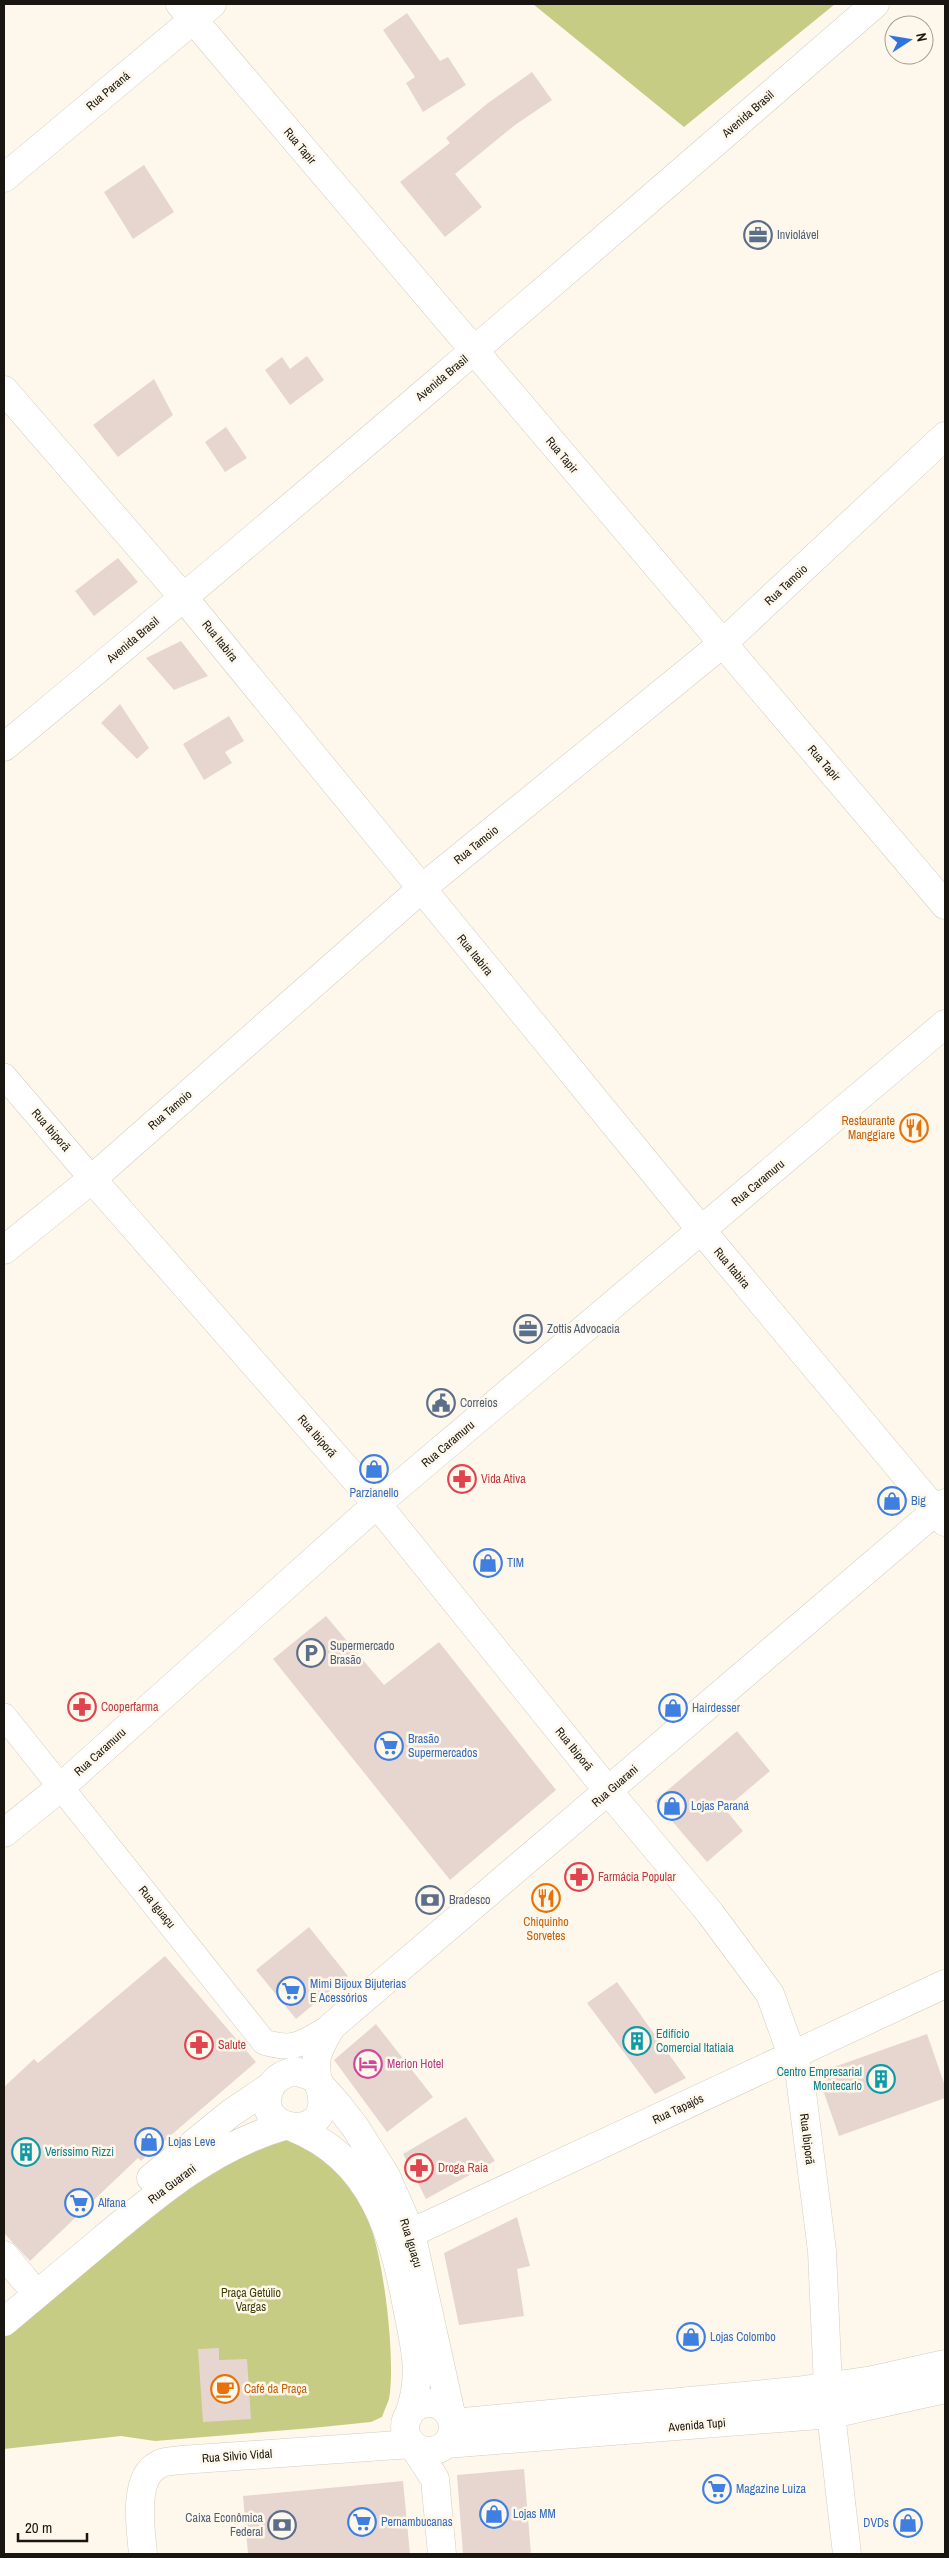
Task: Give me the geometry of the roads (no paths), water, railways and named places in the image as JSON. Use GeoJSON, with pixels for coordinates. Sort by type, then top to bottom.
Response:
{"type":"FeatureCollection","features":[{"type":"Feature","properties":{"kind":"street","name":"Avenida Brasil"},"geometry":{"type":"LineString","coordinates":[[4,747],[184,598],[474,351],[875,4]]}},
{"type":"Feature","properties":{"kind":"street","name":"Rua Tapir"},"geometry":{"type":"LineString","coordinates":[[195,9],[474,351],[945,905]]}},
{"type":"Feature","properties":{"kind":"street","name":"Rua Paraná"},"geometry":{"type":"LineString","coordinates":[[4,178],[195,9]]}},
{"type":"Feature","properties":{"kind":"street","name":"Rua Itabira"},"geometry":{"type":"LineString","coordinates":[[4,390],[184,598],[702,1231],[942,1512]]}},
{"type":"Feature","properties":{"kind":"street","name":"Rua Tamoio"},"geometry":{"type":"LineString","coordinates":[[4,1250],[92,1179],[421,889],[722,644],[945,436]]}},
{"type":"Feature","properties":{"kind":"street","name":"Rua Caramuru"},"geometry":{"type":"LineString","coordinates":[[4,1834],[61,1787],[377,1504],[945,1024]]}},
{"type":"Feature","properties":{"kind":"street","name":"Rua Ibiporã"},"geometry":{"type":"LineString","coordinates":[[4,1076],[377,1504],[608,1792],[710,1913],[770,1994],[800,2077],[822,2251],[828,2387],[847,2554]]}},
{"type":"Feature","properties":{"kind":"street","name":"Rua Guarani"},"geometry":{"type":"LineString","coordinates":[[319,2085],[314,2068],[316,2054],[332,2026],[942,1512]]}},
{"type":"Feature","properties":{"kind":"street","name":"Rua Iguaçu"},"geometry":{"type":"LineString","coordinates":[[4,1716],[264,2042],[274,2070],[270,2086]]}},
{"type":"Feature","properties":{"kind":"street","name":"Rua Tapajós"},"geometry":{"type":"LineString","coordinates":[[411,2233],[945,1984]]}},
{"type":"Feature","properties":{"kind":"street"},"geometry":{"type":"LineString","coordinates":[[264,2042],[283,2048],[294,2046],[332,2026]]}},
{"type":"Feature","properties":{"kind":"street"},"geometry":{"type":"LineString","coordinates":[[294,2071],[304,2072],[319,2085],[324,2101],[319,2115],[304,2127],[289,2127],[270,2113],[267,2095],[270,2086],[285,2073],[294,2071]]}},
{"type":"Feature","properties":{"kind":"street","name":"Rua Iguaçu"},"geometry":{"type":"LineString","coordinates":[[319,2085],[355,2127],[386,2176],[411,2233],[450,2434]]}},
{"type":"Feature","properties":{"kind":"street","name":"Rua Guarani"},"geometry":{"type":"LineString","coordinates":[[4,2297],[231,2112],[270,2086]]}},
{"type":"Feature","properties":{"kind":"street","name":"Rua Guarani"},"geometry":{"type":"LineString","coordinates":[[4,2322],[130,2216],[196,2166],[231,2145],[289,2127]]}},
{"type":"Feature","properties":{"kind":"street","name":"Rua Iguaçu"},"geometry":{"type":"LineString","coordinates":[[289,2127],[313,2136],[337,2152],[362,2181],[384,2217],[398,2261],[416,2358],[416,2395],[408,2417]]}},
{"type":"Feature","properties":{"kind":"street"},"geometry":{"type":"LineString","coordinates":[[4,2255],[25,2280]]}},
{"type":"Feature","properties":{"kind":"street","name":"Avenida Tupi"},"geometry":{"type":"LineString","coordinates":[[450,2434],[828,2387],[873,2380],[945,2364]]}},
{"type":"Feature","properties":{"kind":"street","name":"Avenida Tupi"},"geometry":{"type":"LineString","coordinates":[[450,2434],[832,2414],[945,2389]]}},
{"type":"Feature","properties":{"kind":"street"},"geometry":{"type":"LineString","coordinates":[[412,2444],[428,2451],[438,2449],[450,2434],[445,2410],[428,2404],[413,2410],[408,2417],[407,2436],[412,2444],[435,2479],[442,2554]]}},
{"type":"Feature","properties":{"kind":"street","name":"Rua Silvio Vidal"},"geometry":{"type":"LineString","coordinates":[[143,2554],[139,2505],[147,2476],[157,2465],[181,2460],[412,2444]]}},
{"type":"Feature","properties":{"kind":"place","name":"Inviolável"},"geometry":{"type":"Point","coordinates":[758,235]}},
{"type":"Feature","properties":{"kind":"place","name":"Restaurante Manggiare"},"geometry":{"type":"Point","coordinates":[914,1128]}},
{"type":"Feature","properties":{"kind":"place","name":"Zottis Advocacia"},"geometry":{"type":"Point","coordinates":[528,1329]}},
{"type":"Feature","properties":{"kind":"place","name":"Correios"},"geometry":{"type":"Point","coordinates":[441,1403]}},
{"type":"Feature","properties":{"kind":"place","name":"Parzianello"},"geometry":{"type":"Point","coordinates":[374,1469]}},
{"type":"Feature","properties":{"kind":"place","name":"Vida Ativa"},"geometry":{"type":"Point","coordinates":[462,1479]}},
{"type":"Feature","properties":{"kind":"place","name":"Big"},"geometry":{"type":"Point","coordinates":[892,1501]}},
{"type":"Feature","properties":{"kind":"place","name":"TIM"},"geometry":{"type":"Point","coordinates":[488,1563]}},
{"type":"Feature","properties":{"kind":"place","name":"Supermercado Brasão"},"geometry":{"type":"Point","coordinates":[311,1653]}},
{"type":"Feature","properties":{"kind":"place","name":"Cooperfarma"},"geometry":{"type":"Point","coordinates":[82,1707]}},
{"type":"Feature","properties":{"kind":"place","name":"Hairdesser"},"geometry":{"type":"Point","coordinates":[673,1708]}},
{"type":"Feature","properties":{"kind":"place","name":"Brasão Supermercados"},"geometry":{"type":"Point","coordinates":[389,1746]}},
{"type":"Feature","properties":{"kind":"place","name":"Lojas Paraná"},"geometry":{"type":"Point","coordinates":[672,1806]}},
{"type":"Feature","properties":{"kind":"place","name":"Farmácia Popular"},"geometry":{"type":"Point","coordinates":[579,1877]}},
{"type":"Feature","properties":{"kind":"place","name":"Chiquinho Sorvetes"},"geometry":{"type":"Point","coordinates":[546,1898]}},
{"type":"Feature","properties":{"kind":"place","name":"Bradesco"},"geometry":{"type":"Point","coordinates":[430,1900]}},
{"type":"Feature","properties":{"kind":"place","name":"Mimi Bijoux Bijuterias E Acessórios"},"geometry":{"type":"Point","coordinates":[291,1991]}},
{"type":"Feature","properties":{"kind":"place","name":"Edifício Comercial Itatiaia"},"geometry":{"type":"Point","coordinates":[637,2041]}},
{"type":"Feature","properties":{"kind":"place","name":"Salute"},"geometry":{"type":"Point","coordinates":[199,2045]}},
{"type":"Feature","properties":{"kind":"place","name":"Merion Hotel"},"geometry":{"type":"Point","coordinates":[368,2064]}},
{"type":"Feature","properties":{"kind":"place","name":"Centro Empresarial Montecarlo"},"geometry":{"type":"Point","coordinates":[881,2079]}},
{"type":"Feature","properties":{"kind":"place","name":"Lojas Leve"},"geometry":{"type":"Point","coordinates":[149,2142]}},
{"type":"Feature","properties":{"kind":"place","name":"Veríssimo Rizzi"},"geometry":{"type":"Point","coordinates":[26,2152]}},
{"type":"Feature","properties":{"kind":"place","name":"Droga Raia"},"geometry":{"type":"Point","coordinates":[419,2168]}},
{"type":"Feature","properties":{"kind":"place","name":"Alfana"},"geometry":{"type":"Point","coordinates":[79,2203]}},
{"type":"Feature","properties":{"kind":"place","name":"Lojas Colombo"},"geometry":{"type":"Point","coordinates":[691,2337]}},
{"type":"Feature","properties":{"kind":"place","name":"Café da Praça"},"geometry":{"type":"Point","coordinates":[225,2389]}},
{"type":"Feature","properties":{"kind":"place","name":"Magazine Luiza"},"geometry":{"type":"Point","coordinates":[717,2489]}},
{"type":"Feature","properties":{"kind":"place","name":"Lojas MM"},"geometry":{"type":"Point","coordinates":[494,2514]}},
{"type":"Feature","properties":{"kind":"place","name":"Pernambucanas"},"geometry":{"type":"Point","coordinates":[362,2522]}},
{"type":"Feature","properties":{"kind":"place","name":"DVDs"},"geometry":{"type":"Point","coordinates":[908,2523]}},
{"type":"Feature","properties":{"kind":"place","name":"Caixa Econômica Federal"},"geometry":{"type":"Point","coordinates":[282,2525]}},
{"type":"Feature","properties":{"kind":"park label","name":"Praça Getúlio Vargas"},"geometry":{"type":"Point","coordinates":[251,2300]}}]}
